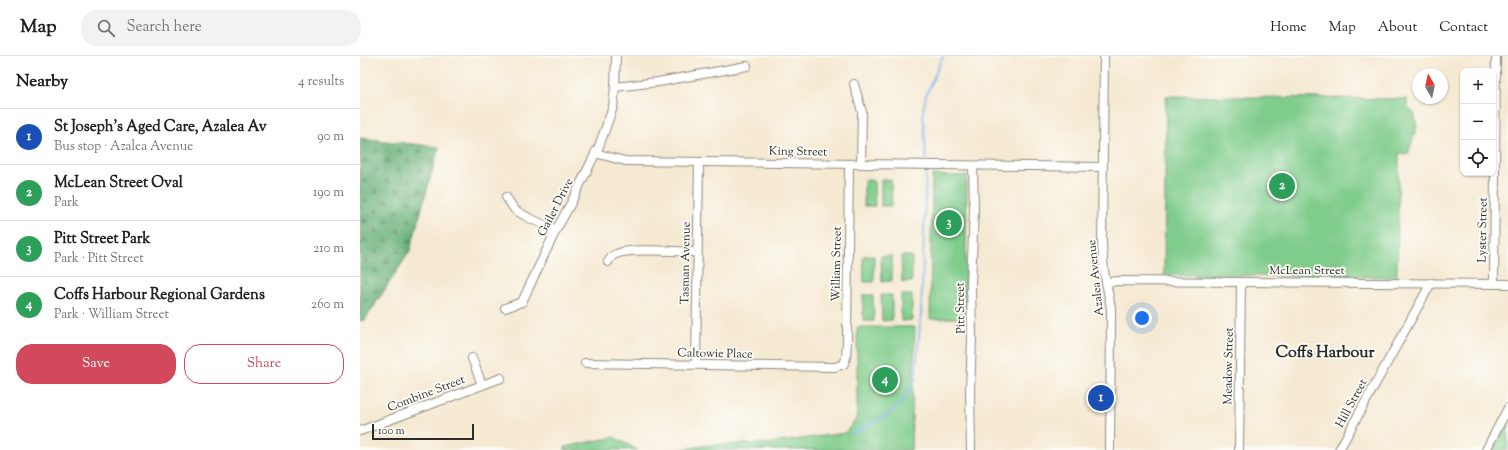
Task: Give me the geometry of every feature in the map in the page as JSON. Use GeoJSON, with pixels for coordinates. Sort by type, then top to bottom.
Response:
{"type":"FeatureCollection","features":[{"type":"Feature","properties":{"kind":"street"},"geometry":{"type":"LineString","coordinates":[[594,153],[599,146],[613,107],[616,56]]}},
{"type":"Feature","properties":{"kind":"street","name":"Azalea Avenue"},"geometry":{"type":"LineString","coordinates":[[1104,56],[1102,244],[1104,271],[1111,308],[1110,450]]}},
{"type":"Feature","properties":{"kind":"street","name":"Lyster Street"},"geometry":{"type":"LineString","coordinates":[[1494,284],[1496,56]]}},
{"type":"Feature","properties":{"kind":"street"},"geometry":{"type":"LineString","coordinates":[[615,87],[658,82],[747,66]]}},
{"type":"Feature","properties":{"kind":"street"},"geometry":{"type":"LineString","coordinates":[[854,84],[862,112],[861,164]]}},
{"type":"Feature","properties":{"kind":"street","name":"King Street"},"geometry":{"type":"LineString","coordinates":[[594,153],[625,161],[1103,167]]}},
{"type":"Feature","properties":{"kind":"street","name":"Gailer Drive"},"geometry":{"type":"LineString","coordinates":[[505,308],[522,302],[594,153]]}},
{"type":"Feature","properties":{"kind":"street","name":"Tasman Avenue"},"geometry":{"type":"LineString","coordinates":[[696,364],[699,162]]}},
{"type":"Feature","properties":{"kind":"street","name":"William Street"},"geometry":{"type":"LineString","coordinates":[[844,364],[846,358],[847,340],[849,164]]}},
{"type":"Feature","properties":{"kind":"street","name":"Pitt Street"},"geometry":{"type":"LineString","coordinates":[[971,450],[970,390],[972,338],[971,284],[974,209],[973,166]]}},
{"type":"Feature","properties":{"kind":"street"},"geometry":{"type":"LineString","coordinates":[[506,198],[515,210],[556,230]]}},
{"type":"Feature","properties":{"kind":"street"},"geometry":{"type":"LineString","coordinates":[[608,262],[612,256],[617,253],[632,250],[697,252]]}},
{"type":"Feature","properties":{"kind":"street","name":"McLean Street"},"geometry":{"type":"LineString","coordinates":[[1106,283],[1117,281],[1508,284]]}},
{"type":"Feature","properties":{"kind":"street","name":"Meadow Street"},"geometry":{"type":"LineString","coordinates":[[1239,450],[1241,282]]}},
{"type":"Feature","properties":{"kind":"street","name":"Hill Street"},"geometry":{"type":"LineString","coordinates":[[1339,450],[1431,283]]}},
{"type":"Feature","properties":{"kind":"street"},"geometry":{"type":"LineString","coordinates":[[472,358],[482,385]]}},
{"type":"Feature","properties":{"kind":"street","name":"Caltowie Place"},"geometry":{"type":"LineString","coordinates":[[585,363],[835,367],[844,364]]}},
{"type":"Feature","properties":{"kind":"street","name":"Combine Street"},"geometry":{"type":"LineString","coordinates":[[360,431],[501,378]]}},
{"type":"Feature","properties":{"kind":"street"},"geometry":{"type":"LineString","coordinates":[[1486,450],[1508,408]]}},
{"type":"Feature","properties":{"kind":"green space"},"geometry":{"type":"Polygon","coordinates":[[[1166,96],[1407,99],[1407,107],[1414,113],[1417,126],[1408,154],[1399,153],[1397,277],[1164,275],[1166,96]]]}},
{"type":"Feature","properties":{"kind":"green space"},"geometry":{"type":"Polygon","coordinates":[[[360,138],[439,147],[410,251],[365,320],[360,321],[360,138]]]}},
{"type":"Feature","properties":{"kind":"green space"},"geometry":{"type":"Polygon","coordinates":[[[932,175],[967,176],[965,318],[930,319],[932,175]]]}},
{"type":"Feature","properties":{"kind":"green space"},"geometry":{"type":"Polygon","coordinates":[[[864,180],[874,180],[875,206],[864,206],[864,180]]]}},
{"type":"Feature","properties":{"kind":"green space"},"geometry":{"type":"Polygon","coordinates":[[[881,180],[891,180],[892,206],[881,206],[881,180]]]}},
{"type":"Feature","properties":{"kind":"green space"},"geometry":{"type":"Polygon","coordinates":[[[863,256],[874,256],[874,282],[864,282],[863,256]]]}},
{"type":"Feature","properties":{"kind":"green space"},"geometry":{"type":"Polygon","coordinates":[[[881,256],[892,256],[892,281],[882,282],[881,256]]]}},
{"type":"Feature","properties":{"kind":"green space"},"geometry":{"type":"Polygon","coordinates":[[[901,256],[912,256],[912,282],[902,282],[901,256]]]}},
{"type":"Feature","properties":{"kind":"green space"},"geometry":{"type":"Polygon","coordinates":[[[863,295],[873,295],[874,321],[863,321],[863,295]]]}},
{"type":"Feature","properties":{"kind":"green space"},"geometry":{"type":"Polygon","coordinates":[[[881,295],[892,295],[892,320],[882,321],[881,295]]]}},
{"type":"Feature","properties":{"kind":"green space"},"geometry":{"type":"Polygon","coordinates":[[[901,295],[912,295],[912,320],[901,321],[901,295]]]}},
{"type":"Feature","properties":{"kind":"green space"},"geometry":{"type":"Polygon","coordinates":[[[857,327],[915,327],[911,450],[674,450],[710,445],[770,443],[845,433],[857,418],[857,327]]]}},
{"type":"Feature","properties":{"kind":"green space"},"geometry":{"type":"Polygon","coordinates":[[[1508,419],[1508,450],[1491,450],[1508,419]]]}},
{"type":"Feature","properties":{"kind":"green space"},"geometry":{"type":"Polygon","coordinates":[[[614,437],[638,450],[565,450],[565,447],[614,437]]]}},
{"type":"Feature","properties":{"kind":"waterway"},"geometry":{"type":"LineString","coordinates":[[926,158],[923,111],[926,96],[943,56]]}},
{"type":"Feature","properties":{"kind":"waterway"},"geometry":{"type":"LineString","coordinates":[[852,434],[889,414],[905,399],[915,379],[921,315],[926,175]]}},
{"type":"Feature","properties":{"kind":"place","name":"McLean Street Oval"},"geometry":{"type":"Point","coordinates":[1282,186]}},
{"type":"Feature","properties":{"kind":"place","name":"Pitt Street Park"},"geometry":{"type":"Point","coordinates":[949,223]}},
{"type":"Feature","properties":{"kind":"place","name":"Coffs Harbour Regional Gardens"},"geometry":{"type":"Point","coordinates":[885,380]}},
{"type":"Feature","properties":{"kind":"place","name":"St Joseph's Aged Care, Azalea Av"},"geometry":{"type":"Point","coordinates":[1101,398]}},
{"type":"Feature","properties":{"kind":"district","name":"Coffs Harbour"},"geometry":{"type":"Point","coordinates":[1325,351]}}]}
